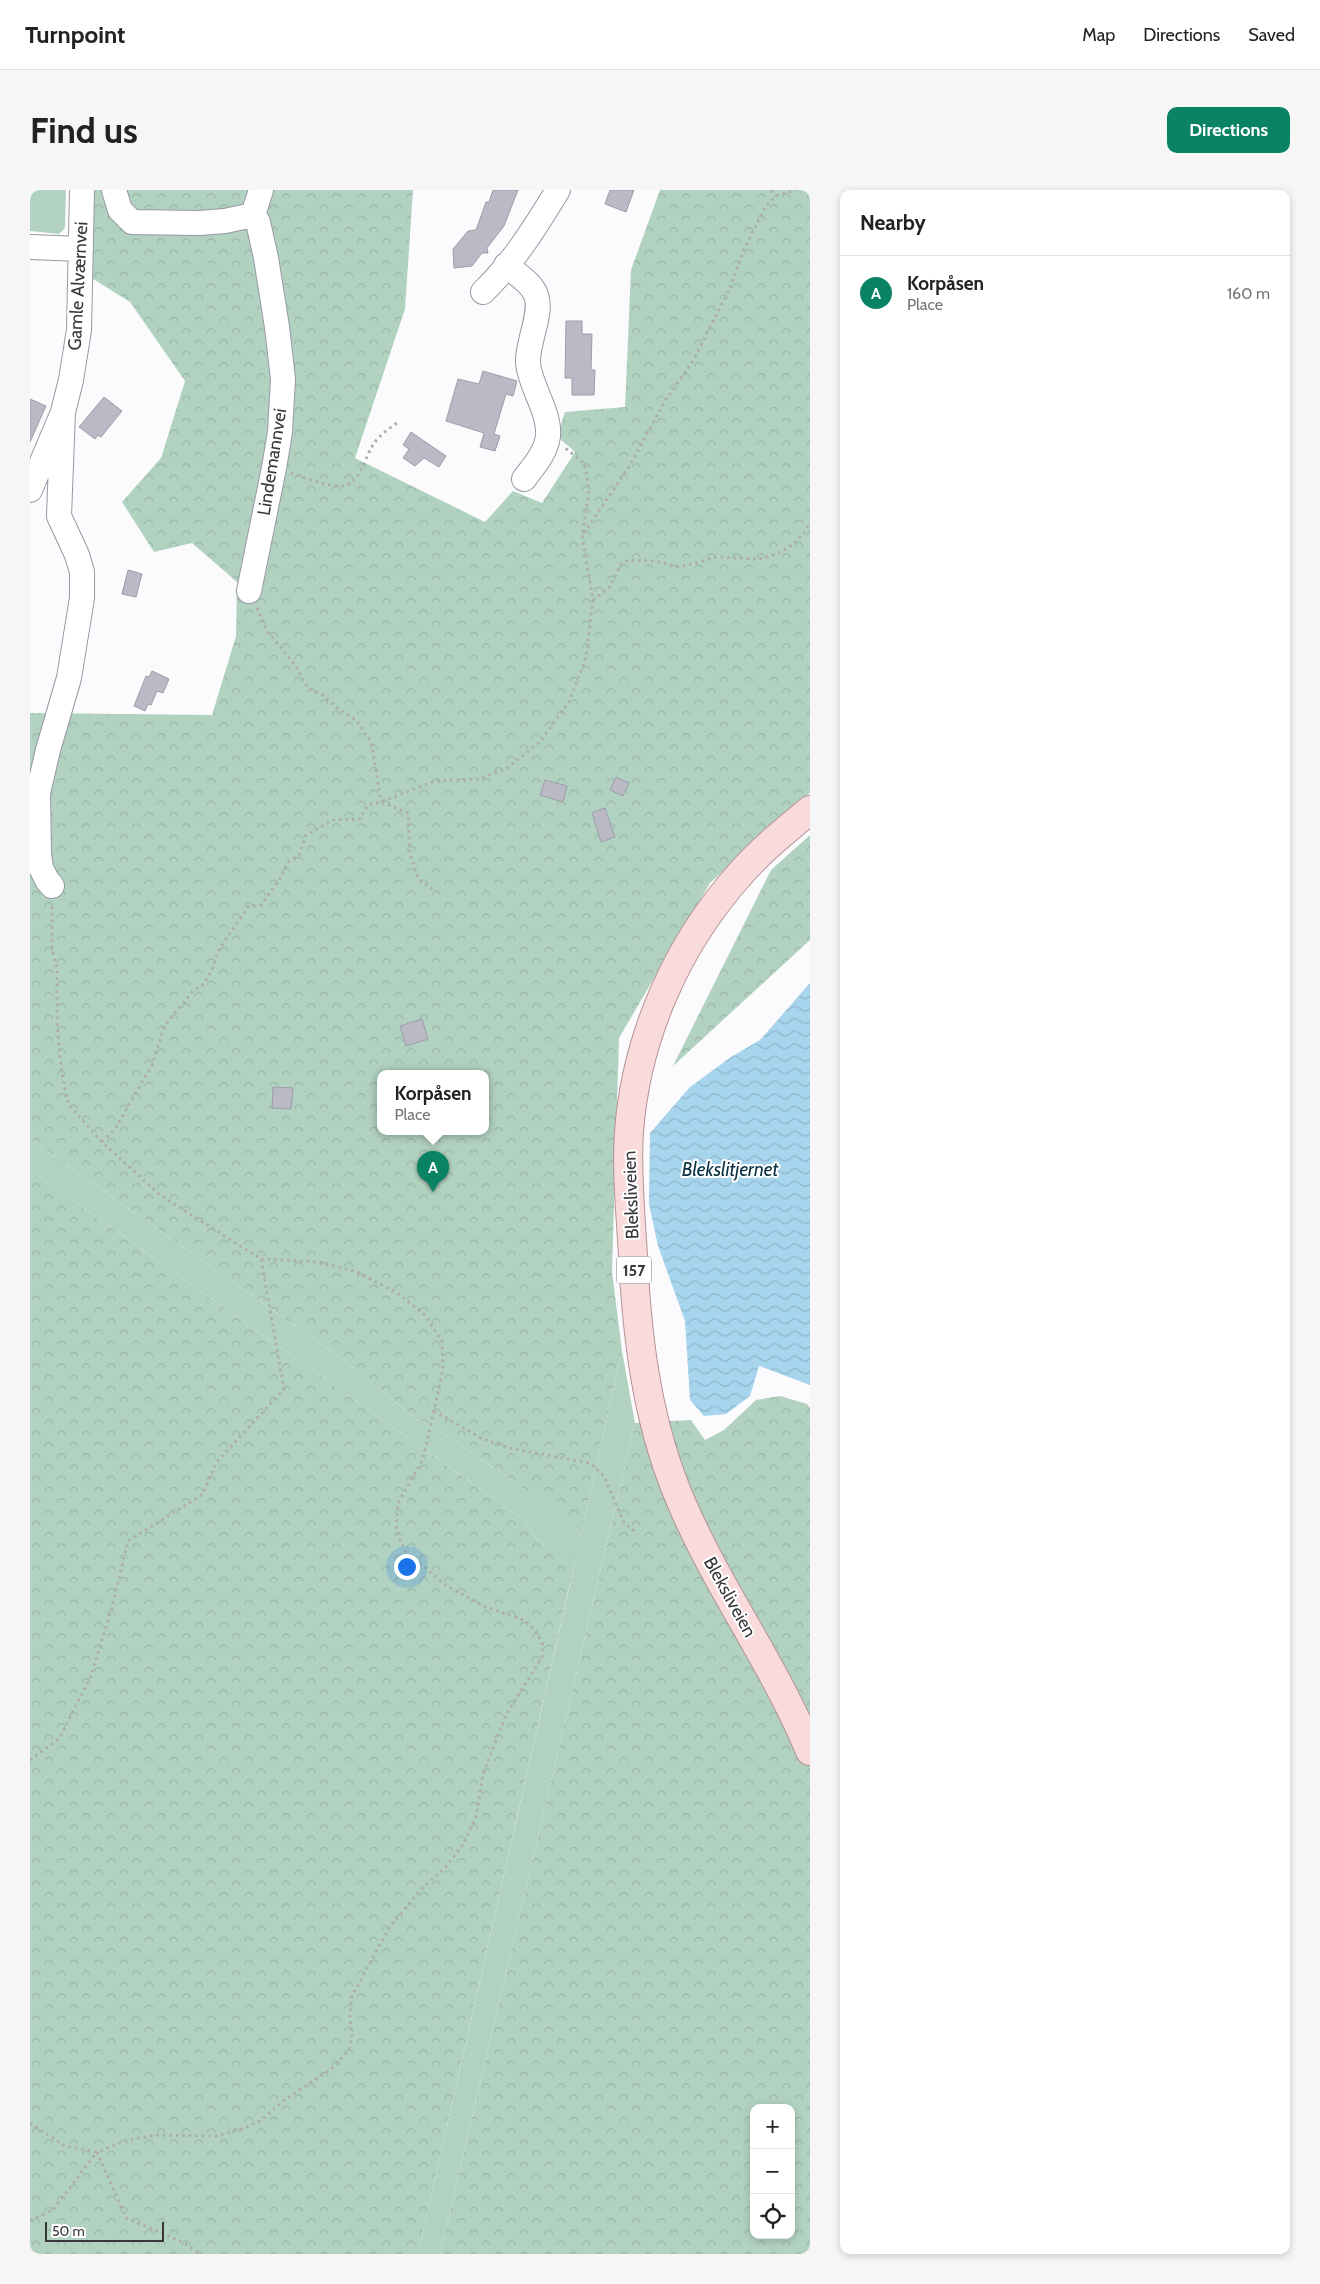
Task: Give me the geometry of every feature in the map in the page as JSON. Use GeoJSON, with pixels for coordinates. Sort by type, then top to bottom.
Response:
{"type":"FeatureCollection","features":[{"type":"Feature","properties":{"kind":"main road","name":"Bleksliveien"},"geometry":{"type":"LineString","coordinates":[[810,810],[778,837],[741,873],[699,929],[676,967],[653,1019],[638,1071],[631,1108],[629,1162],[638,1335],[646,1388],[666,1465],[690,1521],[787,1701],[810,1751]]}},
{"type":"Feature","properties":{"kind":"street","name":"Gamle Alværnvei"},"geometry":{"type":"LineString","coordinates":[[52,886],[44,874],[39,854],[38,792],[69,678],[82,598],[82,572],[77,555],[59,516],[63,412],[79,330],[82,190]]}},
{"type":"Feature","properties":{"kind":"street"},"geometry":{"type":"LineString","coordinates":[[114,190],[120,210],[128,220],[137,223],[208,223],[244,218],[253,214],[261,190]]}},
{"type":"Feature","properties":{"kind":"street"},"geometry":{"type":"LineString","coordinates":[[483,292],[497,278],[542,217],[558,190]]}},
{"type":"Feature","properties":{"kind":"street","name":"Lindemannvei"},"geometry":{"type":"LineString","coordinates":[[249,591],[280,432],[283,379],[266,258],[258,222],[253,214]]}},
{"type":"Feature","properties":{"kind":"street"},"geometry":{"type":"LineString","coordinates":[[30,247],[81,249]]}},
{"type":"Feature","properties":{"kind":"street"},"geometry":{"type":"LineString","coordinates":[[506,265],[532,288],[537,298],[537,312],[528,347],[528,363],[544,414],[548,435],[542,454],[524,480]]}},
{"type":"Feature","properties":{"kind":"street","name":"Gamle Alværnvei"},"geometry":{"type":"LineString","coordinates":[[30,490],[63,412]]}},
{"type":"Feature","properties":{"kind":"path"},"geometry":{"type":"LineString","coordinates":[[771,190],[776,196]]}},
{"type":"Feature","properties":{"kind":"path"},"geometry":{"type":"LineString","coordinates":[[582,535],[630,465],[665,401],[693,362],[730,288],[744,249],[766,206],[776,196],[796,190]]}},
{"type":"Feature","properties":{"kind":"path"},"geometry":{"type":"LineString","coordinates":[[274,468],[341,487],[350,484],[367,460],[373,444],[382,434],[398,422]]}},
{"type":"Feature","properties":{"kind":"path"},"geometry":{"type":"LineString","coordinates":[[102,1142],[115,1128],[152,1065],[164,1027],[192,992],[204,984],[212,970],[218,951],[248,907],[261,906],[280,879],[288,862],[299,855],[306,835],[333,820],[360,819],[368,805],[382,802],[435,781],[478,779],[506,769],[540,742],[570,700],[586,657],[593,600],[582,535],[589,492],[585,464],[569,449],[547,440]]}},
{"type":"Feature","properties":{"kind":"path"},"geometry":{"type":"LineString","coordinates":[[593,600],[609,588],[621,564],[628,560],[655,561],[680,568],[718,557],[759,559],[777,554],[792,545],[804,533],[810,522]]}},
{"type":"Feature","properties":{"kind":"path"},"geometry":{"type":"LineString","coordinates":[[249,591],[267,631],[295,665],[308,688],[323,695],[338,709],[356,720],[371,742],[382,802]]}},
{"type":"Feature","properties":{"kind":"path"},"geometry":{"type":"LineString","coordinates":[[382,802],[408,813],[410,854],[419,880],[436,891]]}},
{"type":"Feature","properties":{"kind":"path"},"geometry":{"type":"LineString","coordinates":[[30,2220],[53,2210],[97,2152],[125,2141],[155,2135],[216,2136],[245,2128],[260,2121],[283,2101],[334,2067],[349,2049],[352,2037],[351,1998],[389,1928],[422,1888],[444,1868],[457,1852],[473,1824],[486,1765],[506,1715],[542,1658],[543,1645],[537,1633],[526,1621],[483,1606],[447,1586],[405,1550],[396,1529],[398,1503],[423,1458],[443,1370],[442,1341],[425,1315],[397,1293],[357,1272],[319,1262],[261,1259],[160,1196],[102,1142],[68,1104],[61,1067],[57,1022],[57,968],[52,950],[52,886]]}},
{"type":"Feature","properties":{"kind":"path"},"geometry":{"type":"LineString","coordinates":[[30,1760],[60,1739],[91,1676],[112,1607],[128,1541],[203,1494],[216,1463],[284,1388],[261,1259]]}},
{"type":"Feature","properties":{"kind":"path"},"geometry":{"type":"LineString","coordinates":[[434,1411],[481,1438],[508,1448],[590,1463],[604,1476],[624,1523],[638,1534]]}},
{"type":"Feature","properties":{"kind":"path"},"geometry":{"type":"LineString","coordinates":[[30,2123],[65,2146],[97,2152]]}},
{"type":"Feature","properties":{"kind":"path"},"geometry":{"type":"LineString","coordinates":[[97,2152],[126,2218],[184,2243],[202,2254]]}},
{"type":"Feature","properties":{"kind":"green space"},"geometry":{"type":"Polygon","coordinates":[[[30,190],[66,190],[65,228],[59,234],[30,231],[30,190]]]}},
{"type":"Feature","properties":{"kind":"green space"},"geometry":{"type":"Polygon","coordinates":[[[92,190],[413,190],[405,309],[355,458],[485,522],[513,491],[542,503],[575,452],[557,436],[565,412],[625,407],[631,270],[660,190],[810,190],[810,793],[710,883],[619,1038],[612,1272],[622,1351],[581,1535],[558,1512],[431,1425],[417,1420],[349,1364],[30,1139],[30,713],[212,715],[236,636],[237,582],[192,543],[154,552],[122,502],[161,458],[185,381],[130,302],[90,277],[92,190]]]}},
{"type":"Feature","properties":{"kind":"green space"},"geometry":{"type":"Polygon","coordinates":[[[810,835],[810,940],[673,1066],[771,870],[810,835]]]}},
{"type":"Feature","properties":{"kind":"green space"},"geometry":{"type":"Polygon","coordinates":[[[30,1139],[349,1364],[417,1420],[431,1425],[558,1512],[581,1535],[622,1351],[635,1423],[440,2254],[418,2254],[575,1562],[537,1540],[525,1521],[30,1170],[30,1139]]]}},
{"type":"Feature","properties":{"kind":"green space"},"geometry":{"type":"Polygon","coordinates":[[[30,1170],[525,1521],[537,1540],[575,1561],[418,2254],[30,2254],[30,1170]]]}},
{"type":"Feature","properties":{"kind":"green space"},"geometry":{"type":"Polygon","coordinates":[[[780,1396],[807,1404],[810,1408],[810,2254],[440,2254],[635,1423],[691,1420],[705,1440],[724,1430],[756,1400],[780,1396]]]}},
{"type":"Feature","properties":{"kind":"water","name":"Blekslitjernet"},"geometry":{"type":"Polygon","coordinates":[[[810,983],[810,1385],[759,1366],[750,1396],[726,1414],[704,1416],[690,1400],[685,1321],[658,1246],[649,1204],[650,1133],[690,1087],[731,1057],[760,1040],[810,983]]]}},
{"type":"Feature","properties":{"kind":"building"},"geometry":{"type":"Polygon","coordinates":[[[493,190],[518,190],[504,226],[487,248],[488,253],[482,253],[472,266],[454,268],[453,249],[468,231],[476,230],[486,202],[489,202],[493,190]]]}},
{"type":"Feature","properties":{"kind":"building"},"geometry":{"type":"Polygon","coordinates":[[[610,190],[634,190],[626,212],[605,204],[610,190]]]}},
{"type":"Feature","properties":{"kind":"building"},"geometry":{"type":"Polygon","coordinates":[[[566,321],[582,321],[582,334],[592,334],[591,370],[595,370],[594,395],[572,395],[572,378],[565,378],[566,321]]]}},
{"type":"Feature","properties":{"kind":"building"},"geometry":{"type":"Polygon","coordinates":[[[483,371],[517,381],[513,396],[506,394],[494,434],[500,436],[495,451],[480,447],[484,433],[446,421],[458,379],[479,384],[483,371]]]}},
{"type":"Feature","properties":{"kind":"building"},"geometry":{"type":"Polygon","coordinates":[[[104,397],[122,411],[101,437],[98,435],[95,439],[79,427],[104,397]]]}},
{"type":"Feature","properties":{"kind":"building"},"geometry":{"type":"Polygon","coordinates":[[[30,399],[46,406],[30,442],[30,399]]]}},
{"type":"Feature","properties":{"kind":"building"},"geometry":{"type":"Polygon","coordinates":[[[411,432],[446,456],[439,467],[424,458],[415,466],[403,458],[409,449],[403,445],[411,432]]]}},
{"type":"Feature","properties":{"kind":"building"},"geometry":{"type":"Polygon","coordinates":[[[128,570],[142,574],[136,597],[122,594],[128,570]]]}},
{"type":"Feature","properties":{"kind":"building"},"geometry":{"type":"Polygon","coordinates":[[[152,671],[169,679],[163,693],[157,691],[151,705],[148,704],[145,711],[134,706],[146,676],[149,677],[152,671]]]}},
{"type":"Feature","properties":{"kind":"building"},"geometry":{"type":"Polygon","coordinates":[[[616,777],[629,783],[623,796],[610,790],[616,777]]]}},
{"type":"Feature","properties":{"kind":"building"},"geometry":{"type":"Polygon","coordinates":[[[545,780],[567,786],[563,802],[540,795],[545,780]]]}},
{"type":"Feature","properties":{"kind":"building"},"geometry":{"type":"Polygon","coordinates":[[[605,808],[615,837],[601,842],[592,813],[605,808]]]}},
{"type":"Feature","properties":{"kind":"building"},"geometry":{"type":"Polygon","coordinates":[[[422,1019],[428,1039],[406,1046],[400,1026],[422,1019]]]}},
{"type":"Feature","properties":{"kind":"building"},"geometry":{"type":"Polygon","coordinates":[[[273,1087],[293,1088],[291,1109],[272,1108],[273,1087]]]}},
{"type":"Feature","properties":{"kind":"place","name":"Korpåsen"},"geometry":{"type":"Point","coordinates":[433,1192]}}]}
